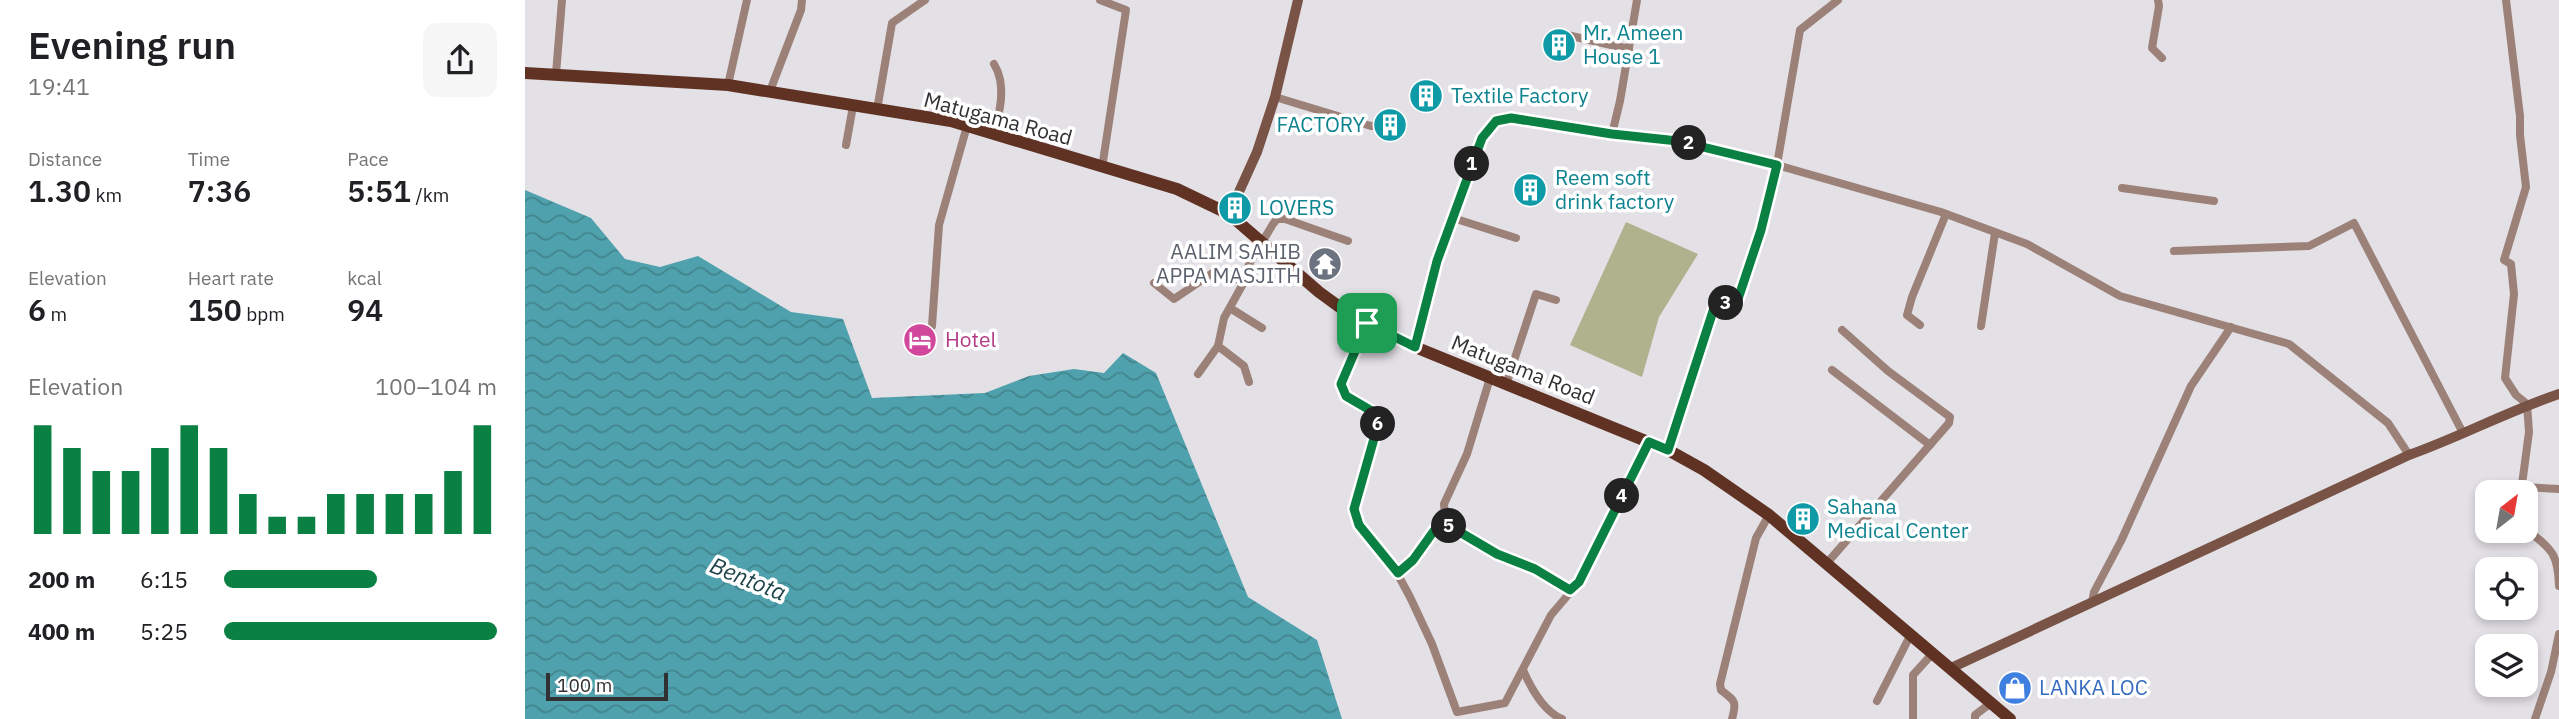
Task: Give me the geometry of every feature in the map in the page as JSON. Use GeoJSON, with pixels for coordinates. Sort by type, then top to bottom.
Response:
{"type":"FeatureCollection","features":[{"type":"Feature","properties":{"kind":"main road","name":"Matugama Road"},"geometry":{"type":"LineString","coordinates":[[525,73],[728,85],[951,121],[1177,189],[1229,214],[1319,292],[1367,323],[1415,347],[1668,450],[1704,470],[1769,514],[2010,719]]}},
{"type":"Feature","properties":{"kind":"street"},"geometry":{"type":"LineString","coordinates":[[556,74],[562,0]]}},
{"type":"Feature","properties":{"kind":"street"},"geometry":{"type":"LineString","coordinates":[[728,85],[747,0]]}},
{"type":"Feature","properties":{"kind":"street"},"geometry":{"type":"LineString","coordinates":[[770,91],[801,10],[802,0]]}},
{"type":"Feature","properties":{"kind":"street"},"geometry":{"type":"LineString","coordinates":[[877,110],[892,23],[925,0]]}},
{"type":"Feature","properties":{"kind":"street"},"geometry":{"type":"LineString","coordinates":[[1100,0],[1126,10],[1102,168]]}},
{"type":"Feature","properties":{"kind":"street"},"geometry":{"type":"LineString","coordinates":[[1229,214],[1257,152],[1275,97],[1298,0]]}},
{"type":"Feature","properties":{"kind":"street"},"geometry":{"type":"LineString","coordinates":[[1612,134],[1637,0]]}},
{"type":"Feature","properties":{"kind":"street"},"geometry":{"type":"LineString","coordinates":[[1668,450],[1714,308],[1718,303],[1734,303],[1738,299],[1761,230],[1777,165],[1800,30],[1838,0]]}},
{"type":"Feature","properties":{"kind":"street"},"geometry":{"type":"LineString","coordinates":[[2158,0],[2151,48],[2162,58]]}},
{"type":"Feature","properties":{"kind":"street"},"geometry":{"type":"LineString","coordinates":[[2506,0],[2527,180],[2504,260],[2511,264],[2514,294],[2505,379],[2516,395],[2527,404],[2529,432],[2522,480]]}},
{"type":"Feature","properties":{"kind":"street"},"geometry":{"type":"LineString","coordinates":[[1558,33],[1629,49]]}},
{"type":"Feature","properties":{"kind":"street"},"geometry":{"type":"LineString","coordinates":[[993,64],[997,70],[1002,102],[993,134]]}},
{"type":"Feature","properties":{"kind":"street"},"geometry":{"type":"LineString","coordinates":[[1275,97],[1371,126],[1378,125]]}},
{"type":"Feature","properties":{"kind":"street"},"geometry":{"type":"LineString","coordinates":[[846,145],[853,106]]}},
{"type":"Feature","properties":{"kind":"street"},"geometry":{"type":"LineString","coordinates":[[1415,347],[1437,261],[1482,138],[1496,121],[1511,118],[1678,141],[1777,165],[1946,214],[2027,244],[2120,296],[2289,344],[2388,423],[2409,455]]}},
{"type":"Feature","properties":{"kind":"street"},"geometry":{"type":"LineString","coordinates":[[932,326],[939,225],[967,126]]}},
{"type":"Feature","properties":{"kind":"street"},"geometry":{"type":"LineString","coordinates":[[2122,188],[2214,201]]}},
{"type":"Feature","properties":{"kind":"street"},"geometry":{"type":"LineString","coordinates":[[1920,325],[1907,315],[1946,214]]}},
{"type":"Feature","properties":{"kind":"street"},"geometry":{"type":"LineString","coordinates":[[1453,218],[1515,238]]}},
{"type":"Feature","properties":{"kind":"street"},"geometry":{"type":"LineString","coordinates":[[1198,374],[1217,346],[1224,318],[1244,282],[1249,264],[1277,219],[1285,219],[1348,241]]}},
{"type":"Feature","properties":{"kind":"street"},"geometry":{"type":"LineString","coordinates":[[2174,251],[2309,246],[2354,223],[2463,433]]}},
{"type":"Feature","properties":{"kind":"street"},"geometry":{"type":"LineString","coordinates":[[1981,326],[1995,233]]}},
{"type":"Feature","properties":{"kind":"street"},"geometry":{"type":"LineString","coordinates":[[1154,283],[1174,299],[1215,272],[1244,282]]}},
{"type":"Feature","properties":{"kind":"street"},"geometry":{"type":"LineString","coordinates":[[1506,384],[1536,294],[1556,300]]}},
{"type":"Feature","properties":{"kind":"street"},"geometry":{"type":"LineString","coordinates":[[1230,308],[1262,328]]}},
{"type":"Feature","properties":{"kind":"street"},"geometry":{"type":"LineString","coordinates":[[1367,323],[1341,384],[1346,396],[1375,413],[1379,421],[1354,509],[1359,525],[1398,573],[1432,644],[1458,715],[1505,703],[1551,615],[1579,582],[1649,442]]}},
{"type":"Feature","properties":{"kind":"street"},"geometry":{"type":"LineString","coordinates":[[2092,603],[2094,592],[2121,541],[2190,386],[2231,327]]}},
{"type":"Feature","properties":{"kind":"street"},"geometry":{"type":"LineString","coordinates":[[1827,563],[1949,423],[1950,417],[1888,371],[1842,330]]}},
{"type":"Feature","properties":{"kind":"street"},"geometry":{"type":"LineString","coordinates":[[1217,346],[1244,366],[1249,382]]}},
{"type":"Feature","properties":{"kind":"street"},"geometry":{"type":"LineString","coordinates":[[1832,370],[1930,445]]}},
{"type":"Feature","properties":{"kind":"street"},"geometry":{"type":"LineString","coordinates":[[1398,573],[1413,560],[1445,515],[1444,504],[1467,454],[1490,378]]}},
{"type":"Feature","properties":{"kind":"street"},"geometry":{"type":"LineString","coordinates":[[1951,668],[2409,455],[2527,404],[2559,394]]}},
{"type":"Feature","properties":{"kind":"street"},"geometry":{"type":"LineString","coordinates":[[2538,490],[2559,489]]}},
{"type":"Feature","properties":{"kind":"street"},"geometry":{"type":"LineString","coordinates":[[1731,719],[1736,705],[1734,700],[1721,690],[1720,684],[1756,537],[1769,514]]}},
{"type":"Feature","properties":{"kind":"street"},"geometry":{"type":"LineString","coordinates":[[1441,521],[1497,554],[1535,569],[1570,590]]}},
{"type":"Feature","properties":{"kind":"street"},"geometry":{"type":"LineString","coordinates":[[2538,538],[2556,557],[2559,586]]}},
{"type":"Feature","properties":{"kind":"street"},"geometry":{"type":"LineString","coordinates":[[1877,701],[1910,634]]}},
{"type":"Feature","properties":{"kind":"street"},"geometry":{"type":"LineString","coordinates":[[2535,719],[2551,672],[2559,634]]}},
{"type":"Feature","properties":{"kind":"street"},"geometry":{"type":"LineString","coordinates":[[1913,719],[1913,675],[1933,653]]}},
{"type":"Feature","properties":{"kind":"street"},"geometry":{"type":"LineString","coordinates":[[1523,670],[1531,688],[1547,709],[1562,719]]}},
{"type":"Feature","properties":{"kind":"street"},"geometry":{"type":"LineString","coordinates":[[1975,719],[1975,715],[1991,703]]}},
{"type":"Feature","properties":{"kind":"green space"},"geometry":{"type":"Polygon","coordinates":[[[1626,222],[1698,254],[1659,317],[1642,377],[1570,345],[1626,222]]]}},
{"type":"Feature","properties":{"kind":"water","name":"Bentota"},"geometry":{"type":"Polygon","coordinates":[[[525,190],[591,218],[625,259],[660,267],[698,256],[791,312],[843,319],[872,398],[985,393],[1029,376],[1074,369],[1104,373],[1123,353],[1156,373],[1248,597],[1317,640],[1342,719],[525,719],[525,190]]]}},
{"type":"Feature","properties":{"kind":"place","name":"Mr. Ameen House 1"},"geometry":{"type":"Point","coordinates":[1559,45]}},
{"type":"Feature","properties":{"kind":"place","name":"Textile Factory"},"geometry":{"type":"Point","coordinates":[1426,96]}},
{"type":"Feature","properties":{"kind":"place","name":"FACTORY"},"geometry":{"type":"Point","coordinates":[1390,125]}},
{"type":"Feature","properties":{"kind":"place","name":"Reem soft drink factory"},"geometry":{"type":"Point","coordinates":[1530,190]}},
{"type":"Feature","properties":{"kind":"place","name":"LOVERS"},"geometry":{"type":"Point","coordinates":[1235,208]}},
{"type":"Feature","properties":{"kind":"place","name":"AALIM SAHIB APPA MASJITH"},"geometry":{"type":"Point","coordinates":[1325,264]}},
{"type":"Feature","properties":{"kind":"place","name":"Hotel"},"geometry":{"type":"Point","coordinates":[920,340]}},
{"type":"Feature","properties":{"kind":"place","name":"Sahana Medical Center"},"geometry":{"type":"Point","coordinates":[1803,519]}},
{"type":"Feature","properties":{"kind":"place","name":"LANKA LOC"},"geometry":{"type":"Point","coordinates":[2015,688]}},
{"type":"Feature","properties":{"kind":"route"},"geometry":{"type":"LineString","coordinates":[[1511,118],[1678,141],[1777,165],[1761,230],[1738,299],[1734,303],[1718,303],[1714,308],[1668,450],[1649,442],[1579,582],[1570,590],[1535,569],[1497,554],[1441,521],[1413,560],[1398,573],[1359,525],[1354,509],[1379,421],[1375,413],[1346,396],[1341,384],[1367,323],[1415,347],[1437,261],[1482,138],[1496,121],[1511,118]]}}]}
